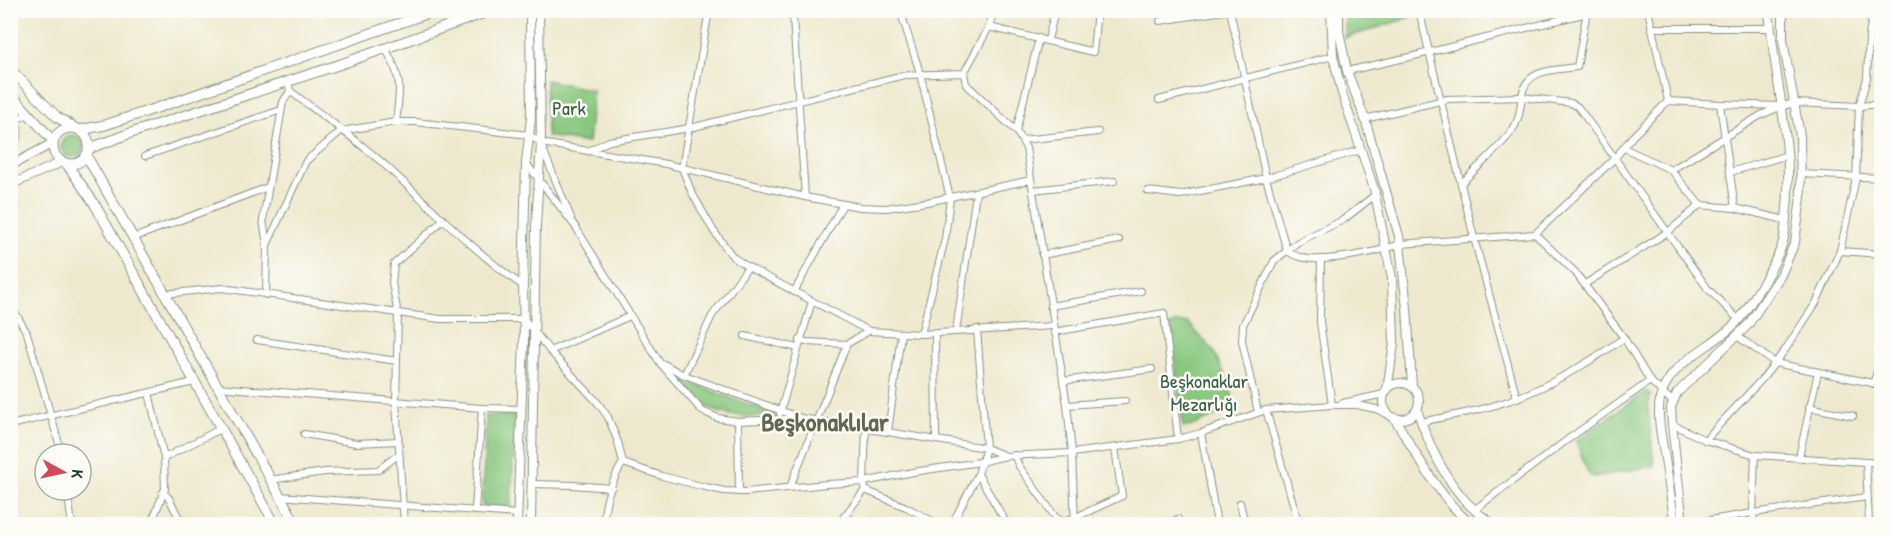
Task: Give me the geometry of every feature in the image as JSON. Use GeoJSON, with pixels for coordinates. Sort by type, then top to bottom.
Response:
{"type":"FeatureCollection","features":[{"type":"Feature","properties":{"kind":"main road"},"geometry":{"type":"LineString","coordinates":[[275,525],[94,203],[53,152],[53,142],[59,131],[105,124],[157,108],[437,10]]}},
{"type":"Feature","properties":{"kind":"main road"},"geometry":{"type":"LineString","coordinates":[[10,185],[64,163],[78,163],[87,152],[289,87],[385,48],[493,10]]}},
{"type":"Feature","properties":{"kind":"main road"},"geometry":{"type":"LineString","coordinates":[[10,69],[57,117],[78,129],[87,138],[87,152],[133,238],[296,525]]}},
{"type":"Feature","properties":{"kind":"main road"},"geometry":{"type":"LineString","coordinates":[[10,93],[53,142]]}},
{"type":"Feature","properties":{"kind":"main road"},"geometry":{"type":"LineString","coordinates":[[10,166],[53,142]]}},
{"type":"Feature","properties":{"kind":"street"},"geometry":{"type":"LineString","coordinates":[[517,525],[522,409],[526,164],[529,135],[530,10]]}},
{"type":"Feature","properties":{"kind":"street"},"geometry":{"type":"LineString","coordinates":[[709,10],[682,168],[692,193],[733,257],[869,331],[921,334],[977,329],[1054,329],[1164,314],[1178,439]]}},
{"type":"Feature","properties":{"kind":"street"},"geometry":{"type":"LineString","coordinates":[[789,10],[793,18],[805,197]]}},
{"type":"Feature","properties":{"kind":"street"},"geometry":{"type":"LineString","coordinates":[[900,10],[920,73],[950,198],[945,239],[921,334]]}},
{"type":"Feature","properties":{"kind":"street"},"geometry":{"type":"LineString","coordinates":[[994,10],[989,27],[964,73],[966,84],[1016,131],[1026,147],[1067,405],[1075,521]]}},
{"type":"Feature","properties":{"kind":"street"},"geometry":{"type":"LineString","coordinates":[[1048,40],[1055,10]]}},
{"type":"Feature","properties":{"kind":"street"},"geometry":{"type":"LineString","coordinates":[[989,27],[1093,52],[1097,10]]}},
{"type":"Feature","properties":{"kind":"street"},"geometry":{"type":"LineString","coordinates":[[1160,21],[1229,10],[1266,178],[1287,251],[1301,258],[1321,259],[1386,249],[1400,244],[1535,234],[1615,158],[1668,101],[1782,106]]}},
{"type":"Feature","properties":{"kind":"street"},"geometry":{"type":"LineString","coordinates":[[1331,10],[1333,56],[1342,93],[1375,195],[1392,278],[1394,343],[1383,405],[1438,487],[1461,516],[1472,525]]}},
{"type":"Feature","properties":{"kind":"street"},"geometry":{"type":"LineString","coordinates":[[1339,10],[1339,32],[1347,71],[1365,119],[1400,244],[1412,386]]}},
{"type":"Feature","properties":{"kind":"street"},"geometry":{"type":"LineString","coordinates":[[1419,10],[1474,238],[1516,398]]}},
{"type":"Feature","properties":{"kind":"street"},"geometry":{"type":"LineString","coordinates":[[1648,10],[1668,101]]}},
{"type":"Feature","properties":{"kind":"street"},"geometry":{"type":"LineString","coordinates":[[1675,525],[1659,423],[1661,394],[1683,363],[1738,319],[1769,272],[1782,244],[1789,194],[1788,155],[1769,10]]}},
{"type":"Feature","properties":{"kind":"street"},"geometry":{"type":"LineString","coordinates":[[1783,10],[1783,40],[1800,136],[1801,197],[1795,242],[1781,275],[1748,325],[1677,393],[1672,402],[1672,424],[1684,525],[1867,497]]}},
{"type":"Feature","properties":{"kind":"street"},"geometry":{"type":"LineString","coordinates":[[1705,440],[1775,363],[1816,303],[1840,251],[1856,178],[1859,106],[1867,78],[1873,10]]}},
{"type":"Feature","properties":{"kind":"street"},"geometry":{"type":"LineString","coordinates":[[531,525],[542,11]]}},
{"type":"Feature","properties":{"kind":"street"},"geometry":{"type":"LineString","coordinates":[[1347,71],[1587,12],[1577,67],[1540,72],[1531,77],[1522,91],[1519,118],[1512,132],[1461,184]]}},
{"type":"Feature","properties":{"kind":"street"},"geometry":{"type":"LineString","coordinates":[[1651,28],[1770,28]]}},
{"type":"Feature","properties":{"kind":"street"},"geometry":{"type":"LineString","coordinates":[[1016,131],[1039,38]]}},
{"type":"Feature","properties":{"kind":"street"},"geometry":{"type":"LineString","coordinates":[[385,48],[396,66],[400,80],[396,122]]}},
{"type":"Feature","properties":{"kind":"street"},"geometry":{"type":"LineString","coordinates":[[1159,100],[1333,56]]}},
{"type":"Feature","properties":{"kind":"street"},"geometry":{"type":"LineString","coordinates":[[587,151],[609,141],[690,128],[904,75],[964,73]]}},
{"type":"Feature","properties":{"kind":"street"},"geometry":{"type":"LineString","coordinates":[[266,295],[267,245],[263,220],[281,110],[289,87],[376,158],[443,220],[523,286]]}},
{"type":"Feature","properties":{"kind":"street"},"geometry":{"type":"LineString","coordinates":[[1365,119],[1440,100],[1522,97],[1572,103],[1578,107],[1708,289],[1738,319]]}},
{"type":"Feature","properties":{"kind":"street"},"geometry":{"type":"LineString","coordinates":[[1671,170],[1761,115],[1782,106],[1795,103],[1859,106],[1881,104]]}},
{"type":"Feature","properties":{"kind":"street"},"geometry":{"type":"LineString","coordinates":[[1720,104],[1735,208]]}},
{"type":"Feature","properties":{"kind":"street"},"geometry":{"type":"LineString","coordinates":[[145,156],[281,110]]}},
{"type":"Feature","properties":{"kind":"street"},"geometry":{"type":"LineString","coordinates":[[10,122],[29,114]]}},
{"type":"Feature","properties":{"kind":"street"},"geometry":{"type":"LineString","coordinates":[[267,245],[306,161],[341,131],[396,122],[415,122],[529,135],[540,143],[682,168],[805,197],[843,204],[886,208],[950,198],[1031,180]]}},
{"type":"Feature","properties":{"kind":"street"},"geometry":{"type":"LineString","coordinates":[[1022,140],[1098,132]]}},
{"type":"Feature","properties":{"kind":"street"},"geometry":{"type":"LineString","coordinates":[[540,143],[575,226]]}},
{"type":"Feature","properties":{"kind":"street"},"geometry":{"type":"LineString","coordinates":[[1624,147],[1671,170],[1700,205]]}},
{"type":"Feature","properties":{"kind":"street"},"geometry":{"type":"LineString","coordinates":[[1148,191],[1180,195],[1266,178],[1361,150]]}},
{"type":"Feature","properties":{"kind":"street"},"geometry":{"type":"LineString","coordinates":[[1730,172],[1788,155]]}},
{"type":"Feature","properties":{"kind":"street"},"geometry":{"type":"LineString","coordinates":[[526,164],[575,226],[660,363],[702,411],[718,418],[738,421],[801,418]]}},
{"type":"Feature","properties":{"kind":"street"},"geometry":{"type":"LineString","coordinates":[[1801,174],[1881,178]]}},
{"type":"Feature","properties":{"kind":"street"},"geometry":{"type":"LineString","coordinates":[[1033,190],[1114,181]]}},
{"type":"Feature","properties":{"kind":"street"},"geometry":{"type":"LineString","coordinates":[[133,238],[268,187]]}},
{"type":"Feature","properties":{"kind":"street"},"geometry":{"type":"LineString","coordinates":[[956,331],[976,192]]}},
{"type":"Feature","properties":{"kind":"street"},"geometry":{"type":"LineString","coordinates":[[1258,412],[1242,341],[1243,325],[1274,261],[1298,242],[1343,220],[1375,195]]}},
{"type":"Feature","properties":{"kind":"street"},"geometry":{"type":"LineString","coordinates":[[794,292],[843,204]]}},
{"type":"Feature","properties":{"kind":"street"},"geometry":{"type":"LineString","coordinates":[[1585,284],[1668,232],[1700,205],[1735,208],[1785,220]]}},
{"type":"Feature","properties":{"kind":"street"},"geometry":{"type":"LineString","coordinates":[[404,525],[396,402],[398,314],[392,283],[394,264],[443,220]]}},
{"type":"Feature","properties":{"kind":"street"},"geometry":{"type":"LineString","coordinates":[[1535,234],[1585,284],[1624,338],[1650,381],[1661,394],[1672,402]]}},
{"type":"Feature","properties":{"kind":"street"},"geometry":{"type":"LineString","coordinates":[[1042,255],[1119,240]]}},
{"type":"Feature","properties":{"kind":"street"},"geometry":{"type":"LineString","coordinates":[[1840,251],[1881,254]]}},
{"type":"Feature","properties":{"kind":"street"},"geometry":{"type":"LineString","coordinates":[[1321,259],[1320,322],[1332,405]]}},
{"type":"Feature","properties":{"kind":"street"},"geometry":{"type":"LineString","coordinates":[[684,375],[712,316],[748,267]]}},
{"type":"Feature","properties":{"kind":"street"},"geometry":{"type":"LineString","coordinates":[[164,294],[222,288],[440,319],[524,319]]}},
{"type":"Feature","properties":{"kind":"street"},"geometry":{"type":"LineString","coordinates":[[1050,306],[1141,291]]}},
{"type":"Feature","properties":{"kind":"street"},"geometry":{"type":"LineString","coordinates":[[778,420],[812,302]]}},
{"type":"Feature","properties":{"kind":"street"},"geometry":{"type":"LineString","coordinates":[[10,304],[27,333],[59,442]]}},
{"type":"Feature","properties":{"kind":"street"},"geometry":{"type":"LineString","coordinates":[[550,351],[630,316]]}},
{"type":"Feature","properties":{"kind":"street"},"geometry":{"type":"LineString","coordinates":[[524,319],[598,403],[608,417],[618,442],[623,463],[615,474],[604,525]]}},
{"type":"Feature","properties":{"kind":"street"},"geometry":{"type":"LineString","coordinates":[[952,525],[978,474],[986,448],[977,329]]}},
{"type":"Feature","properties":{"kind":"street"},"geometry":{"type":"LineString","coordinates":[[800,340],[847,344],[869,331]]}},
{"type":"Feature","properties":{"kind":"street"},"geometry":{"type":"LineString","coordinates":[[935,333],[936,439]]}},
{"type":"Feature","properties":{"kind":"street"},"geometry":{"type":"LineString","coordinates":[[888,432],[901,334]]}},
{"type":"Feature","properties":{"kind":"street"},"geometry":{"type":"LineString","coordinates":[[745,336],[798,348]]}},
{"type":"Feature","properties":{"kind":"street"},"geometry":{"type":"LineString","coordinates":[[1737,336],[1775,363],[1881,385]]}},
{"type":"Feature","properties":{"kind":"street"},"geometry":{"type":"LineString","coordinates":[[1421,422],[1500,404],[1516,398],[1593,360],[1624,338]]}},
{"type":"Feature","properties":{"kind":"street"},"geometry":{"type":"LineString","coordinates":[[257,340],[398,362]]}},
{"type":"Feature","properties":{"kind":"street"},"geometry":{"type":"LineString","coordinates":[[790,487],[847,344]]}},
{"type":"Feature","properties":{"kind":"street"},"geometry":{"type":"LineString","coordinates":[[1873,384],[1881,356]]}},
{"type":"Feature","properties":{"kind":"street"},"geometry":{"type":"LineString","coordinates":[[660,363],[684,375],[801,418],[986,448],[1006,456]]}},
{"type":"Feature","properties":{"kind":"street"},"geometry":{"type":"LineString","coordinates":[[1063,381],[1152,369]]}},
{"type":"Feature","properties":{"kind":"street"},"geometry":{"type":"LineString","coordinates":[[1799,457],[1818,372]]}},
{"type":"Feature","properties":{"kind":"street"},"geometry":{"type":"LineString","coordinates":[[1474,510],[1570,437],[1650,381]]}},
{"type":"Feature","properties":{"kind":"street"},"geometry":{"type":"LineString","coordinates":[[10,424],[194,382]]}},
{"type":"Feature","properties":{"kind":"street"},"geometry":{"type":"LineString","coordinates":[[623,463],[682,481],[724,491],[739,492],[864,482],[1006,456],[1072,453],[1178,439],[1201,434],[1266,410],[1357,405],[1391,417],[1405,419],[1414,414],[1420,400],[1419,394],[1412,386],[1401,382],[1396,383],[1385,392],[1332,405]]}},
{"type":"Feature","properties":{"kind":"street"},"geometry":{"type":"LineString","coordinates":[[217,387],[396,402],[522,409]]}},
{"type":"Feature","properties":{"kind":"street"},"geometry":{"type":"LineString","coordinates":[[149,393],[164,458],[163,492],[151,525]]}},
{"type":"Feature","properties":{"kind":"street"},"geometry":{"type":"LineString","coordinates":[[1067,405],[1125,401]]}},
{"type":"Feature","properties":{"kind":"street"},"geometry":{"type":"LineString","coordinates":[[1809,407],[1853,416]]}},
{"type":"Feature","properties":{"kind":"street"},"geometry":{"type":"LineString","coordinates":[[475,510],[482,408]]}},
{"type":"Feature","properties":{"kind":"street"},"geometry":{"type":"LineString","coordinates":[[1266,410],[1299,525]]}},
{"type":"Feature","properties":{"kind":"street"},"geometry":{"type":"LineString","coordinates":[[1417,410],[1436,457],[1448,478],[1460,496],[1493,525]]}},
{"type":"Feature","properties":{"kind":"street"},"geometry":{"type":"LineString","coordinates":[[738,421],[739,492]]}},
{"type":"Feature","properties":{"kind":"street"},"geometry":{"type":"LineString","coordinates":[[1672,424],[1705,440],[1755,455],[1881,463]]}},
{"type":"Feature","properties":{"kind":"street"},"geometry":{"type":"LineString","coordinates":[[164,458],[220,429]]}},
{"type":"Feature","properties":{"kind":"street"},"geometry":{"type":"LineString","coordinates":[[866,429],[864,482],[866,490]]}},
{"type":"Feature","properties":{"kind":"street"},"geometry":{"type":"LineString","coordinates":[[304,434],[356,443],[398,441]]}},
{"type":"Feature","properties":{"kind":"street"},"geometry":{"type":"LineString","coordinates":[[1201,434],[1217,525]]}},
{"type":"Feature","properties":{"kind":"street"},"geometry":{"type":"LineString","coordinates":[[1014,455],[1019,466],[1056,518],[1062,521],[1075,521],[1122,496],[1115,448]]}},
{"type":"Feature","properties":{"kind":"street"},"geometry":{"type":"LineString","coordinates":[[269,480],[325,472],[378,470],[399,455]]}},
{"type":"Feature","properties":{"kind":"street"},"geometry":{"type":"LineString","coordinates":[[1754,525],[1755,455]]}},
{"type":"Feature","properties":{"kind":"street"},"geometry":{"type":"LineString","coordinates":[[1866,462],[1869,525]]}},
{"type":"Feature","properties":{"kind":"street"},"geometry":{"type":"LineString","coordinates":[[978,474],[1008,525]]}},
{"type":"Feature","properties":{"kind":"street"},"geometry":{"type":"LineString","coordinates":[[531,484],[573,484],[611,488]]}},
{"type":"Feature","properties":{"kind":"street"},"geometry":{"type":"LineString","coordinates":[[838,525],[866,490]]}},
{"type":"Feature","properties":{"kind":"street"},"geometry":{"type":"LineString","coordinates":[[866,490],[906,507],[938,525]]}},
{"type":"Feature","properties":{"kind":"street"},"geometry":{"type":"LineString","coordinates":[[163,492],[169,498],[182,525]]}},
{"type":"Feature","properties":{"kind":"street"},"geometry":{"type":"LineString","coordinates":[[278,496],[517,514]]}},
{"type":"Feature","properties":{"kind":"street"},"geometry":{"type":"LineString","coordinates":[[69,502],[72,525]]}},
{"type":"Feature","properties":{"kind":"street"},"geometry":{"type":"LineString","coordinates":[[1240,503],[1245,525]]}},
{"type":"Feature","properties":{"kind":"street"},"geometry":{"type":"LineString","coordinates":[[845,516],[860,525]]}},
{"type":"Feature","properties":{"kind":"street"},"geometry":{"type":"LineString","coordinates":[[1457,525],[1461,516]]}},
{"type":"Feature","properties":{"kind":"street"},"geometry":{"type":"LineString","coordinates":[[1169,525],[1178,519]]}},
{"type":"Feature","properties":{"kind":"green space"},"geometry":{"type":"Polygon","coordinates":[[[1345,11],[1410,11],[1411,17],[1345,38],[1345,11]]]}},
{"type":"Feature","properties":{"kind":"green space","name":"Park"},"geometry":{"type":"Polygon","coordinates":[[[546,80],[593,90],[588,143],[547,136],[546,80]]]}},
{"type":"Feature","properties":{"kind":"green space"},"geometry":{"type":"Polygon","coordinates":[[[14,124],[20,126],[20,140],[11,158],[11,126],[14,124]]]}},
{"type":"Feature","properties":{"kind":"green space"},"geometry":{"type":"Polygon","coordinates":[[[68,135],[76,135],[83,142],[83,150],[76,157],[68,157],[61,150],[61,142],[68,135]]]}},
{"type":"Feature","properties":{"kind":"green space","name":"Beşkonaklar Mezarlığı"},"geometry":{"type":"Polygon","coordinates":[[[1174,323],[1188,323],[1213,350],[1230,387],[1235,408],[1189,427],[1183,427],[1170,326],[1174,323]]]}},
{"type":"Feature","properties":{"kind":"green space"},"geometry":{"type":"Polygon","coordinates":[[[682,380],[777,415],[742,416],[723,413],[700,402],[682,380]]]}},
{"type":"Feature","properties":{"kind":"green space"},"geometry":{"type":"Polygon","coordinates":[[[1646,391],[1651,395],[1648,406],[1654,466],[1593,477],[1588,473],[1576,441],[1646,391]]]}},
{"type":"Feature","properties":{"kind":"green space"},"geometry":{"type":"Polygon","coordinates":[[[515,415],[511,508],[482,506],[486,416],[515,415]]]}},
{"type":"Feature","properties":{"kind":"district","name":"Beşkonaklılar"},"geometry":{"type":"Point","coordinates":[825,422]}}]}
